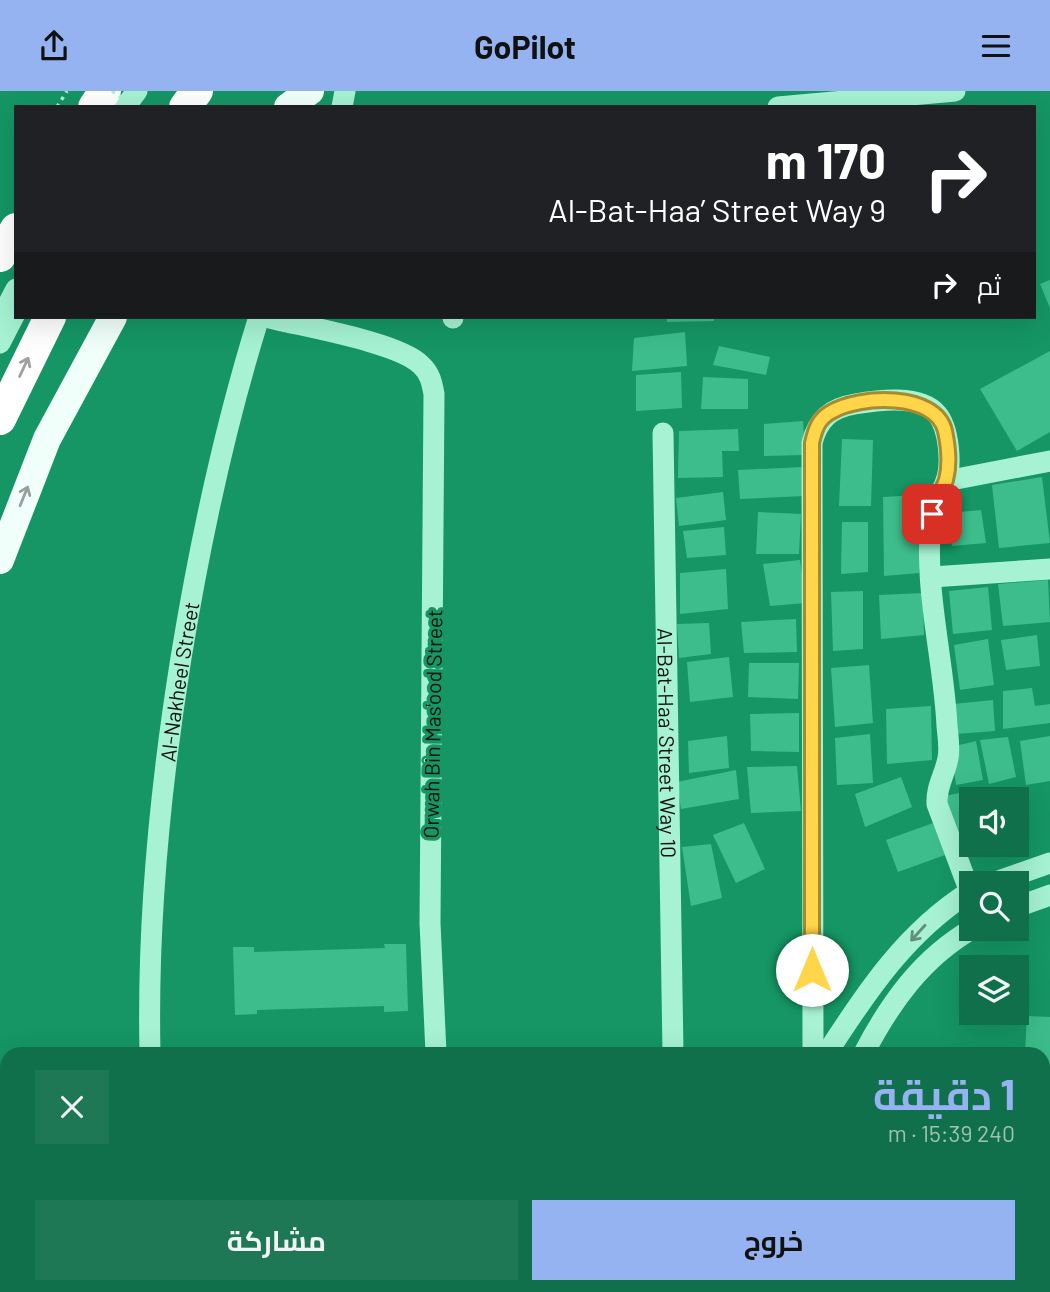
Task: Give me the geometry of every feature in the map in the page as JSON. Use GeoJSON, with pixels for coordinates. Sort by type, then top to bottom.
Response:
{"type":"FeatureCollection","features":[{"type":"Feature","properties":{"kind":"highway"},"geometry":{"type":"LineString","coordinates":[[0,257],[14,232]]}},
{"type":"Feature","properties":{"kind":"highway"},"geometry":{"type":"LineString","coordinates":[[0,419],[49,319]]}},
{"type":"Feature","properties":{"kind":"main road"},"geometry":{"type":"LineString","coordinates":[[291,105],[310,91]]}},
{"type":"Feature","properties":{"kind":"main road"},"geometry":{"type":"LineString","coordinates":[[0,560],[47,439],[112,319]]}},
{"type":"Feature","properties":{"kind":"street"},"geometry":{"type":"LineString","coordinates":[[797,105],[955,91]]}},
{"type":"Feature","properties":{"kind":"street"},"geometry":{"type":"LineString","coordinates":[[0,320],[14,293]]}},
{"type":"Feature","properties":{"kind":"street"},"geometry":{"type":"LineString","coordinates":[[0,343],[14,315]]}},
{"type":"Feature","properties":{"kind":"street","name":"Al-Nakheel Street"},"geometry":{"type":"LineString","coordinates":[[150,1047],[150,949],[162,776],[209,507],[231,406],[258,319]]}},
{"type":"Feature","properties":{"kind":"street","name":"Orwah Bin Mas'ood Street"},"geometry":{"type":"LineString","coordinates":[[274,319],[395,350],[420,363],[430,376],[434,394],[430,923],[436,1047]]}},
{"type":"Feature","properties":{"kind":"street"},"geometry":{"type":"LineString","coordinates":[[813,1047],[812,443],[817,424],[831,412],[849,405],[907,401],[924,404],[937,414],[945,429],[948,458],[946,481],[932,514],[932,577],[948,757],[939,783],[937,804],[969,871]]}},
{"type":"Feature","properties":{"kind":"street","name":"Al-Bat-Haa’ Street Way 10"},"geometry":{"type":"LineString","coordinates":[[663,433],[673,1047]]}},
{"type":"Feature","properties":{"kind":"street"},"geometry":{"type":"LineString","coordinates":[[946,481],[1050,461]]}},
{"type":"Feature","properties":{"kind":"street"},"geometry":{"type":"LineString","coordinates":[[932,577],[1050,569]]}},
{"type":"Feature","properties":{"kind":"street"},"geometry":{"type":"LineString","coordinates":[[1028,871],[1050,863]]}},
{"type":"Feature","properties":{"kind":"street"},"geometry":{"type":"LineString","coordinates":[[1029,903],[1050,895]]}},
{"type":"Feature","properties":{"kind":"street"},"geometry":{"type":"LineString","coordinates":[[831,1047],[873,983],[925,924],[959,901]]}},
{"type":"Feature","properties":{"kind":"street"},"geometry":{"type":"LineString","coordinates":[[867,1047],[884,1015],[905,986],[931,959],[959,939]]}},
{"type":"Feature","properties":{"kind":"path"},"geometry":{"type":"LineString","coordinates":[[112,91],[131,105]]}},
{"type":"Feature","properties":{"kind":"building"},"geometry":{"type":"Polygon","coordinates":[[[1050,280],[1050,308],[1040,284],[1050,280]]]}},
{"type":"Feature","properties":{"kind":"building"},"geometry":{"type":"Polygon","coordinates":[[[667,319],[714,319],[714,321],[667,322],[667,319]]]}},
{"type":"Feature","properties":{"kind":"building"},"geometry":{"type":"Polygon","coordinates":[[[685,332],[687,366],[632,371],[634,338],[685,332]]]}},
{"type":"Feature","properties":{"kind":"building"},"geometry":{"type":"Polygon","coordinates":[[[719,346],[770,357],[766,375],[713,365],[719,346]]]}},
{"type":"Feature","properties":{"kind":"building"},"geometry":{"type":"Polygon","coordinates":[[[1050,351],[1050,432],[1017,451],[980,389],[1050,351]]]}},
{"type":"Feature","properties":{"kind":"building"},"geometry":{"type":"Polygon","coordinates":[[[681,372],[682,408],[636,411],[636,375],[681,372]]]}},
{"type":"Feature","properties":{"kind":"building"},"geometry":{"type":"Polygon","coordinates":[[[703,377],[748,379],[748,409],[701,409],[703,377]]]}},
{"type":"Feature","properties":{"kind":"building"},"geometry":{"type":"Polygon","coordinates":[[[803,421],[805,455],[764,456],[764,424],[803,421]]]}},
{"type":"Feature","properties":{"kind":"building"},"geometry":{"type":"Polygon","coordinates":[[[738,429],[739,451],[722,451],[723,477],[678,478],[679,431],[738,429]]]}},
{"type":"Feature","properties":{"kind":"building"},"geometry":{"type":"Polygon","coordinates":[[[842,439],[873,440],[871,506],[839,506],[842,439]]]}},
{"type":"Feature","properties":{"kind":"building"},"geometry":{"type":"Polygon","coordinates":[[[802,467],[804,496],[740,499],[738,470],[802,467]]]}},
{"type":"Feature","properties":{"kind":"building"},"geometry":{"type":"Polygon","coordinates":[[[1042,477],[1050,543],[999,548],[992,485],[1042,477]]]}},
{"type":"Feature","properties":{"kind":"building"},"geometry":{"type":"Polygon","coordinates":[[[723,492],[726,520],[679,526],[676,498],[723,492]]]}},
{"type":"Feature","properties":{"kind":"building"},"geometry":{"type":"Polygon","coordinates":[[[920,495],[919,573],[884,576],[883,497],[920,495]]]}},
{"type":"Feature","properties":{"kind":"building"},"geometry":{"type":"Polygon","coordinates":[[[981,510],[986,543],[952,546],[949,513],[981,510]]]}},
{"type":"Feature","properties":{"kind":"building"},"geometry":{"type":"Polygon","coordinates":[[[758,512],[801,514],[799,554],[756,554],[758,512]]]}},
{"type":"Feature","properties":{"kind":"building"},"geometry":{"type":"Polygon","coordinates":[[[842,522],[868,522],[868,572],[841,574],[842,522]]]}},
{"type":"Feature","properties":{"kind":"building"},"geometry":{"type":"Polygon","coordinates":[[[724,527],[726,555],[687,558],[683,531],[724,527]]]}},
{"type":"Feature","properties":{"kind":"building"},"geometry":{"type":"Polygon","coordinates":[[[800,560],[806,603],[770,606],[763,564],[800,560]]]}},
{"type":"Feature","properties":{"kind":"building"},"geometry":{"type":"Polygon","coordinates":[[[726,569],[728,609],[680,614],[680,573],[726,569]]]}},
{"type":"Feature","properties":{"kind":"building"},"geometry":{"type":"Polygon","coordinates":[[[1048,580],[1050,622],[1003,626],[998,584],[1048,580]]]}},
{"type":"Feature","properties":{"kind":"building"},"geometry":{"type":"Polygon","coordinates":[[[988,587],[992,630],[953,634],[949,591],[988,587]]]}},
{"type":"Feature","properties":{"kind":"building"},"geometry":{"type":"Polygon","coordinates":[[[863,591],[863,649],[833,651],[831,592],[863,591]]]}},
{"type":"Feature","properties":{"kind":"building"},"geometry":{"type":"Polygon","coordinates":[[[923,593],[924,635],[881,639],[879,595],[923,593]]]}},
{"type":"Feature","properties":{"kind":"building"},"geometry":{"type":"Polygon","coordinates":[[[796,619],[797,652],[744,653],[741,622],[796,619]]]}},
{"type":"Feature","properties":{"kind":"building"},"geometry":{"type":"Polygon","coordinates":[[[709,623],[711,654],[679,658],[677,624],[709,623]]]}},
{"type":"Feature","properties":{"kind":"building"},"geometry":{"type":"Polygon","coordinates":[[[1037,635],[1040,666],[1006,670],[1001,640],[1037,635]]]}},
{"type":"Feature","properties":{"kind":"building"},"geometry":{"type":"Polygon","coordinates":[[[988,639],[994,685],[960,690],[954,645],[988,639]]]}},
{"type":"Feature","properties":{"kind":"building"},"geometry":{"type":"Polygon","coordinates":[[[729,657],[733,697],[690,702],[687,662],[729,657]]]}},
{"type":"Feature","properties":{"kind":"building"},"geometry":{"type":"Polygon","coordinates":[[[749,663],[799,663],[798,699],[748,697],[749,663]]]}},
{"type":"Feature","properties":{"kind":"building"},"geometry":{"type":"Polygon","coordinates":[[[869,665],[873,723],[835,727],[831,668],[869,665]]]}},
{"type":"Feature","properties":{"kind":"building"},"geometry":{"type":"Polygon","coordinates":[[[1032,688],[1035,706],[1050,704],[1050,723],[1003,729],[1003,691],[1032,688]]]}},
{"type":"Feature","properties":{"kind":"building"},"geometry":{"type":"Polygon","coordinates":[[[993,700],[995,731],[955,734],[953,704],[993,700]]]}},
{"type":"Feature","properties":{"kind":"building"},"geometry":{"type":"Polygon","coordinates":[[[931,706],[932,760],[887,764],[886,709],[931,706]]]}},
{"type":"Feature","properties":{"kind":"building"},"geometry":{"type":"Polygon","coordinates":[[[799,713],[799,752],[751,751],[750,714],[799,713]]]}},
{"type":"Feature","properties":{"kind":"building"},"geometry":{"type":"Polygon","coordinates":[[[870,734],[873,783],[837,785],[835,738],[870,734]]]}},
{"type":"Feature","properties":{"kind":"building"},"geometry":{"type":"Polygon","coordinates":[[[727,736],[729,768],[689,773],[688,741],[727,736]]]}},
{"type":"Feature","properties":{"kind":"building"},"geometry":{"type":"Polygon","coordinates":[[[1050,736],[1050,781],[1026,785],[1020,741],[1050,736]]]}},
{"type":"Feature","properties":{"kind":"building"},"geometry":{"type":"Polygon","coordinates":[[[1008,737],[1016,777],[989,784],[980,740],[1008,737]]]}},
{"type":"Feature","properties":{"kind":"building"},"geometry":{"type":"Polygon","coordinates":[[[976,741],[983,780],[956,785],[951,747],[976,741]]]}},
{"type":"Feature","properties":{"kind":"building"},"geometry":{"type":"Polygon","coordinates":[[[797,766],[801,811],[751,813],[747,767],[797,766]]]}},
{"type":"Feature","properties":{"kind":"building"},"geometry":{"type":"Polygon","coordinates":[[[736,770],[739,799],[681,809],[677,782],[736,770]]]}},
{"type":"Feature","properties":{"kind":"building"},"geometry":{"type":"Polygon","coordinates":[[[901,777],[912,807],[865,827],[855,794],[901,777]]]}},
{"type":"Feature","properties":{"kind":"building"},"geometry":{"type":"Polygon","coordinates":[[[959,793],[958,851],[945,796],[959,793]]]}},
{"type":"Feature","properties":{"kind":"building"},"geometry":{"type":"Polygon","coordinates":[[[744,823],[765,869],[736,883],[713,835],[744,823]]]}},
{"type":"Feature","properties":{"kind":"building"},"geometry":{"type":"Polygon","coordinates":[[[933,823],[945,855],[898,872],[886,840],[933,823]]]}},
{"type":"Feature","properties":{"kind":"building"},"geometry":{"type":"Polygon","coordinates":[[[711,844],[722,898],[691,906],[682,847],[711,844]]]}},
{"type":"Feature","properties":{"kind":"building"},"geometry":{"type":"Polygon","coordinates":[[[384,944],[406,944],[408,1011],[384,1012],[384,1006],[257,1010],[257,1014],[235,1015],[233,947],[254,947],[254,952],[385,948],[384,944]]]}},
{"type":"Feature","properties":{"kind":"building"},"geometry":{"type":"Polygon","coordinates":[[[1029,1016],[1050,1017],[1050,1047],[1025,1047],[1029,1016]]]}},
{"type":"Feature","properties":{"kind":"route"},"geometry":{"type":"LineString","coordinates":[[812,970],[812,443],[817,424],[831,412],[862,403],[907,401],[924,404],[937,414],[945,429],[948,469],[946,481],[934,502],[932,514]]}}]}
